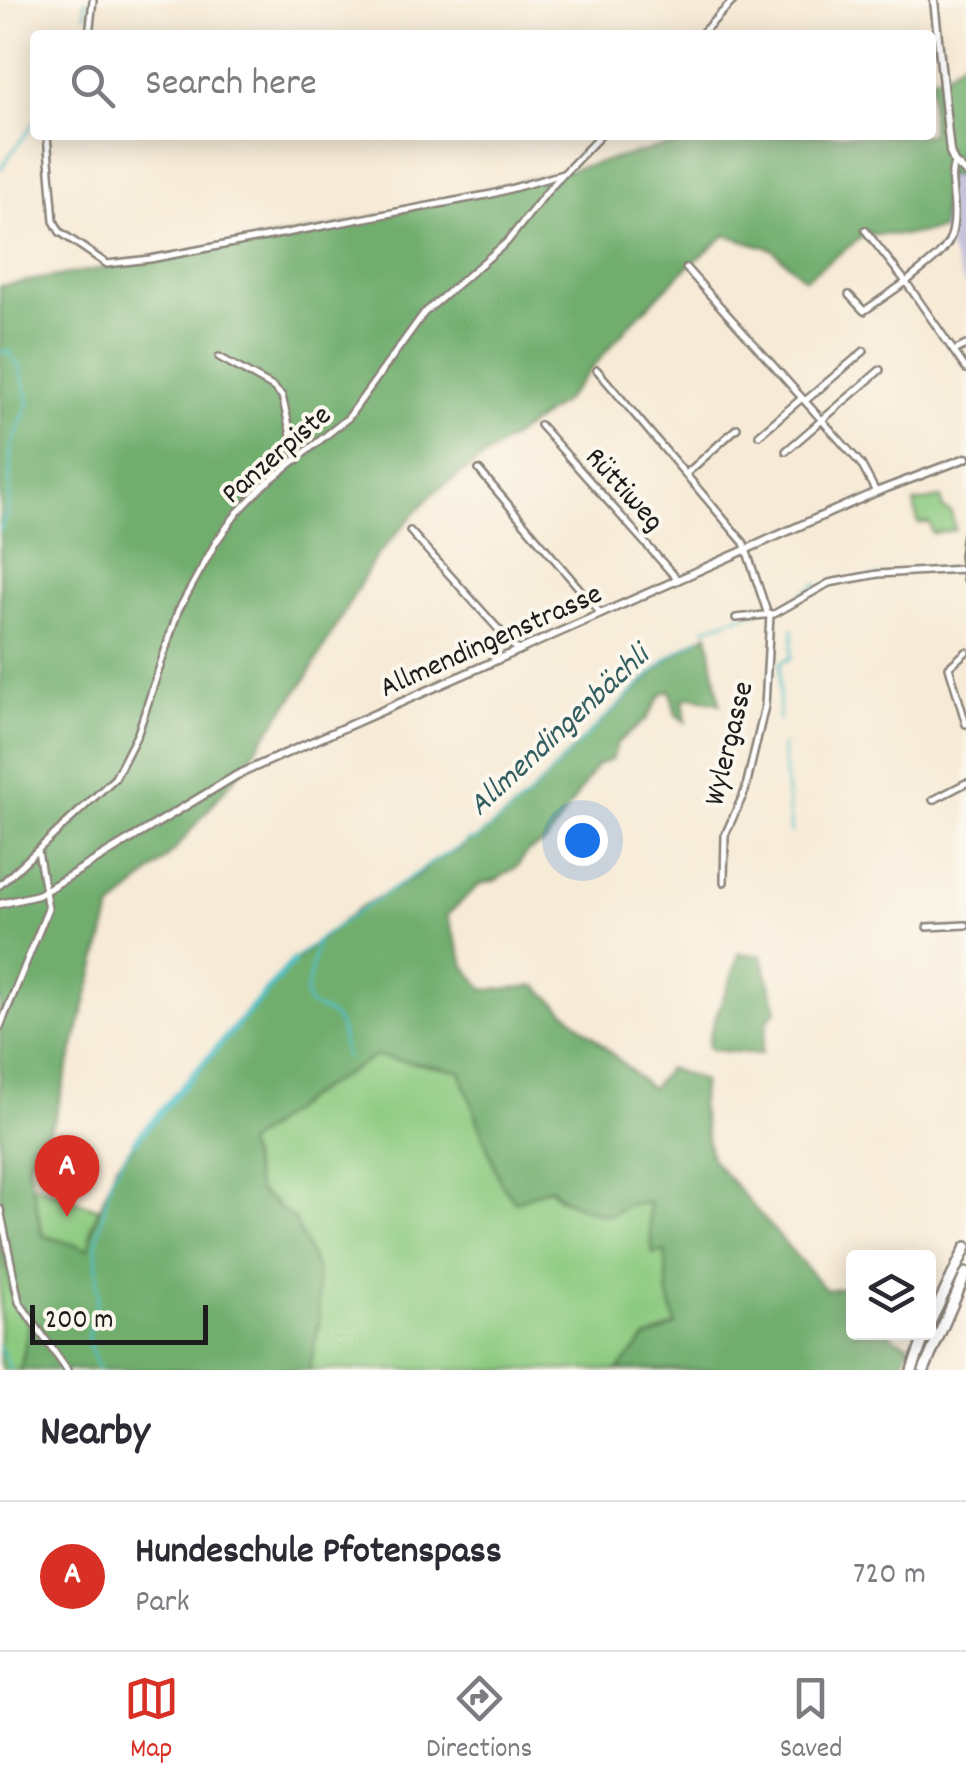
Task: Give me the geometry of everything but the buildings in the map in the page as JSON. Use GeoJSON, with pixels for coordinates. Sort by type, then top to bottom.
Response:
{"type":"FeatureCollection","features":[{"type":"Feature","properties":{"kind":"highway"},"geometry":{"type":"LineString","coordinates":[[936,1311],[966,1247]]}},
{"type":"Feature","properties":{"kind":"highway"},"geometry":{"type":"LineString","coordinates":[[924,1370],[966,1273]]}},
{"type":"Feature","properties":{"kind":"highway"},"geometry":{"type":"LineString","coordinates":[[912,1370],[923,1340]]}},
{"type":"Feature","properties":{"kind":"street"},"geometry":{"type":"LineString","coordinates":[[90,30],[94,0]]}},
{"type":"Feature","properties":{"kind":"street"},"geometry":{"type":"LineString","coordinates":[[705,30],[734,0]]}},
{"type":"Feature","properties":{"kind":"street"},"geometry":{"type":"LineString","coordinates":[[849,295],[864,311],[940,254],[956,222],[951,172],[954,162],[934,0]]}},
{"type":"Feature","properties":{"kind":"street"},"geometry":{"type":"LineString","coordinates":[[47,140],[54,221],[60,232],[107,264],[492,194],[563,174]]}},
{"type":"Feature","properties":{"kind":"street","name":"Panzerpiste"},"geometry":{"type":"LineString","coordinates":[[0,885],[116,778],[138,733],[178,612],[216,542],[250,499],[359,407],[424,313],[495,254],[596,140]]}},
{"type":"Feature","properties":{"kind":"street"},"geometry":{"type":"LineString","coordinates":[[954,162],[966,172]]}},
{"type":"Feature","properties":{"kind":"street"},"geometry":{"type":"LineString","coordinates":[[866,230],[966,369]]}},
{"type":"Feature","properties":{"kind":"street"},"geometry":{"type":"LineString","coordinates":[[686,268],[865,468],[876,492]]}},
{"type":"Feature","properties":{"kind":"street"},"geometry":{"type":"LineString","coordinates":[[954,351],[966,344]]}},
{"type":"Feature","properties":{"kind":"street"},"geometry":{"type":"LineString","coordinates":[[759,435],[864,350]]}},
{"type":"Feature","properties":{"kind":"street"},"geometry":{"type":"LineString","coordinates":[[220,358],[282,396],[297,460]]}},
{"type":"Feature","properties":{"kind":"street"},"geometry":{"type":"LineString","coordinates":[[597,370],[748,548]]}},
{"type":"Feature","properties":{"kind":"street"},"geometry":{"type":"LineString","coordinates":[[786,452],[880,370]]}},
{"type":"Feature","properties":{"kind":"street","name":"Rüttiweg"},"geometry":{"type":"LineString","coordinates":[[540,425],[678,580]]}},
{"type":"Feature","properties":{"kind":"street"},"geometry":{"type":"LineString","coordinates":[[686,474],[737,428]]}},
{"type":"Feature","properties":{"kind":"street","name":"Allmendingenstrasse"},"geometry":{"type":"LineString","coordinates":[[0,904],[20,902],[46,891],[230,778],[876,492],[966,458]]}},
{"type":"Feature","properties":{"kind":"street"},"geometry":{"type":"LineString","coordinates":[[479,470],[602,614]]}},
{"type":"Feature","properties":{"kind":"street"},"geometry":{"type":"LineString","coordinates":[[410,531],[518,652]]}},
{"type":"Feature","properties":{"kind":"street"},"geometry":{"type":"LineString","coordinates":[[966,534],[966,580]]}},
{"type":"Feature","properties":{"kind":"street","name":"Wylergasse"},"geometry":{"type":"LineString","coordinates":[[724,882],[726,836],[744,791],[765,706],[769,615],[748,548]]}},
{"type":"Feature","properties":{"kind":"street"},"geometry":{"type":"LineString","coordinates":[[736,618],[769,615],[829,583],[878,574],[963,569]]}},
{"type":"Feature","properties":{"kind":"street"},"geometry":{"type":"LineString","coordinates":[[966,652],[950,666],[966,724]]}},
{"type":"Feature","properties":{"kind":"street"},"geometry":{"type":"LineString","coordinates":[[933,800],[966,782]]}},
{"type":"Feature","properties":{"kind":"street"},"geometry":{"type":"LineString","coordinates":[[0,1027],[47,916],[38,850]]}},
{"type":"Feature","properties":{"kind":"street"},"geometry":{"type":"LineString","coordinates":[[928,927],[966,924]]}},
{"type":"Feature","properties":{"kind":"street"},"geometry":{"type":"LineString","coordinates":[[0,1209],[19,1302],[67,1370]]}},
{"type":"Feature","properties":{"kind":"shaded area"},"geometry":{"type":"Polygon","coordinates":[[[944,174],[966,175],[966,289],[941,230],[944,174]]]}},
{"type":"Feature","properties":{"kind":"green space"},"geometry":{"type":"Polygon","coordinates":[[[966,58],[966,175],[944,175],[941,230],[906,235],[866,234],[805,279],[772,249],[726,235],[630,324],[563,402],[432,494],[375,558],[306,679],[240,771],[173,852],[111,910],[54,1120],[28,1165],[42,1235],[89,1249],[93,1226],[116,1166],[283,970],[360,907],[419,875],[468,840],[475,840],[525,800],[670,658],[708,633],[720,704],[695,697],[683,699],[686,722],[676,715],[670,690],[661,695],[646,720],[617,743],[612,759],[597,765],[546,842],[527,852],[517,867],[496,880],[480,884],[447,915],[465,966],[485,990],[537,986],[651,1089],[668,1068],[703,1081],[700,1104],[711,1158],[826,1290],[846,1287],[846,1340],[900,1340],[910,1344],[900,1370],[618,1370],[645,1339],[676,1325],[668,1295],[665,1251],[653,1254],[650,1203],[626,1205],[611,1215],[578,1206],[551,1187],[515,1202],[500,1182],[460,1071],[376,1056],[315,1092],[246,1144],[258,1191],[294,1219],[317,1271],[319,1323],[309,1370],[21,1370],[29,1323],[13,1303],[0,1238],[0,286],[327,229],[691,140],[936,140],[936,76],[966,58]]]}},
{"type":"Feature","properties":{"kind":"green space"},"geometry":{"type":"Polygon","coordinates":[[[941,498],[943,509],[951,512],[955,530],[932,533],[930,523],[918,523],[914,503],[941,498]]]}},
{"type":"Feature","properties":{"kind":"green space"},"geometry":{"type":"Polygon","coordinates":[[[739,953],[762,956],[777,1009],[768,1020],[761,1054],[711,1050],[708,1046],[739,953]]]}},
{"type":"Feature","properties":{"kind":"green space"},"geometry":{"type":"Polygon","coordinates":[[[376,1056],[460,1071],[476,1111],[559,1198],[611,1215],[626,1205],[650,1202],[653,1253],[665,1250],[668,1295],[676,1325],[645,1339],[618,1370],[309,1370],[319,1323],[276,1203],[258,1191],[246,1144],[315,1092],[376,1056]]]}},
{"type":"Feature","properties":{"kind":"green space"},"geometry":{"type":"Polygon","coordinates":[[[32,1184],[99,1209],[92,1225],[89,1250],[43,1235],[32,1184]]]}},
{"type":"Feature","properties":{"kind":"green space"},"geometry":{"type":"Polygon","coordinates":[[[0,1238],[13,1303],[29,1323],[20,1370],[3,1370],[0,1362],[0,1238]]]}},
{"type":"Feature","properties":{"kind":"waterway"},"geometry":{"type":"LineString","coordinates":[[85,15],[86,0]]}},
{"type":"Feature","properties":{"kind":"waterway"},"geometry":{"type":"LineString","coordinates":[[0,169],[30,128]]}},
{"type":"Feature","properties":{"kind":"waterway"},"geometry":{"type":"LineString","coordinates":[[0,352],[8,351],[20,368],[29,402],[11,448],[9,506],[0,531]]}},
{"type":"Feature","properties":{"kind":"waterway"},"geometry":{"type":"LineString","coordinates":[[868,578],[884,576]]}},
{"type":"Feature","properties":{"kind":"waterway"},"geometry":{"type":"LineString","coordinates":[[768,608],[782,607],[818,583]]}},
{"type":"Feature","properties":{"kind":"waterway","name":"Allmendingenbächli"},"geometry":{"type":"LineString","coordinates":[[705,628],[761,610]]}},
{"type":"Feature","properties":{"kind":"waterway"},"geometry":{"type":"LineString","coordinates":[[779,720],[780,663],[791,658],[793,629]]}},
{"type":"Feature","properties":{"kind":"waterway","name":"Allmendingenbächli"},"geometry":{"type":"LineString","coordinates":[[298,956],[434,861],[468,840],[475,840],[525,800],[668,658],[700,637]]}},
{"type":"Feature","properties":{"kind":"waterway"},"geometry":{"type":"LineString","coordinates":[[782,746],[791,832]]}},
{"type":"Feature","properties":{"kind":"waterway"},"geometry":{"type":"LineString","coordinates":[[317,942],[306,994],[308,1004],[336,1020],[346,1058]]}},
{"type":"Feature","properties":{"kind":"waterway","name":"Allmendingenbächli"},"geometry":{"type":"LineString","coordinates":[[134,1142],[294,960]]}},
{"type":"Feature","properties":{"kind":"waterway","name":"Allmendingenbächli"},"geometry":{"type":"LineString","coordinates":[[99,1370],[87,1339],[98,1298],[96,1245],[111,1178],[131,1146]]}},
{"type":"Feature","properties":{"kind":"waterway"},"geometry":{"type":"LineString","coordinates":[[0,1347],[11,1370]]}},
{"type":"Feature","properties":{"kind":"place","name":"Hundeschule Pfotenspass"},"geometry":{"type":"Point","coordinates":[67,1217]}}]}
